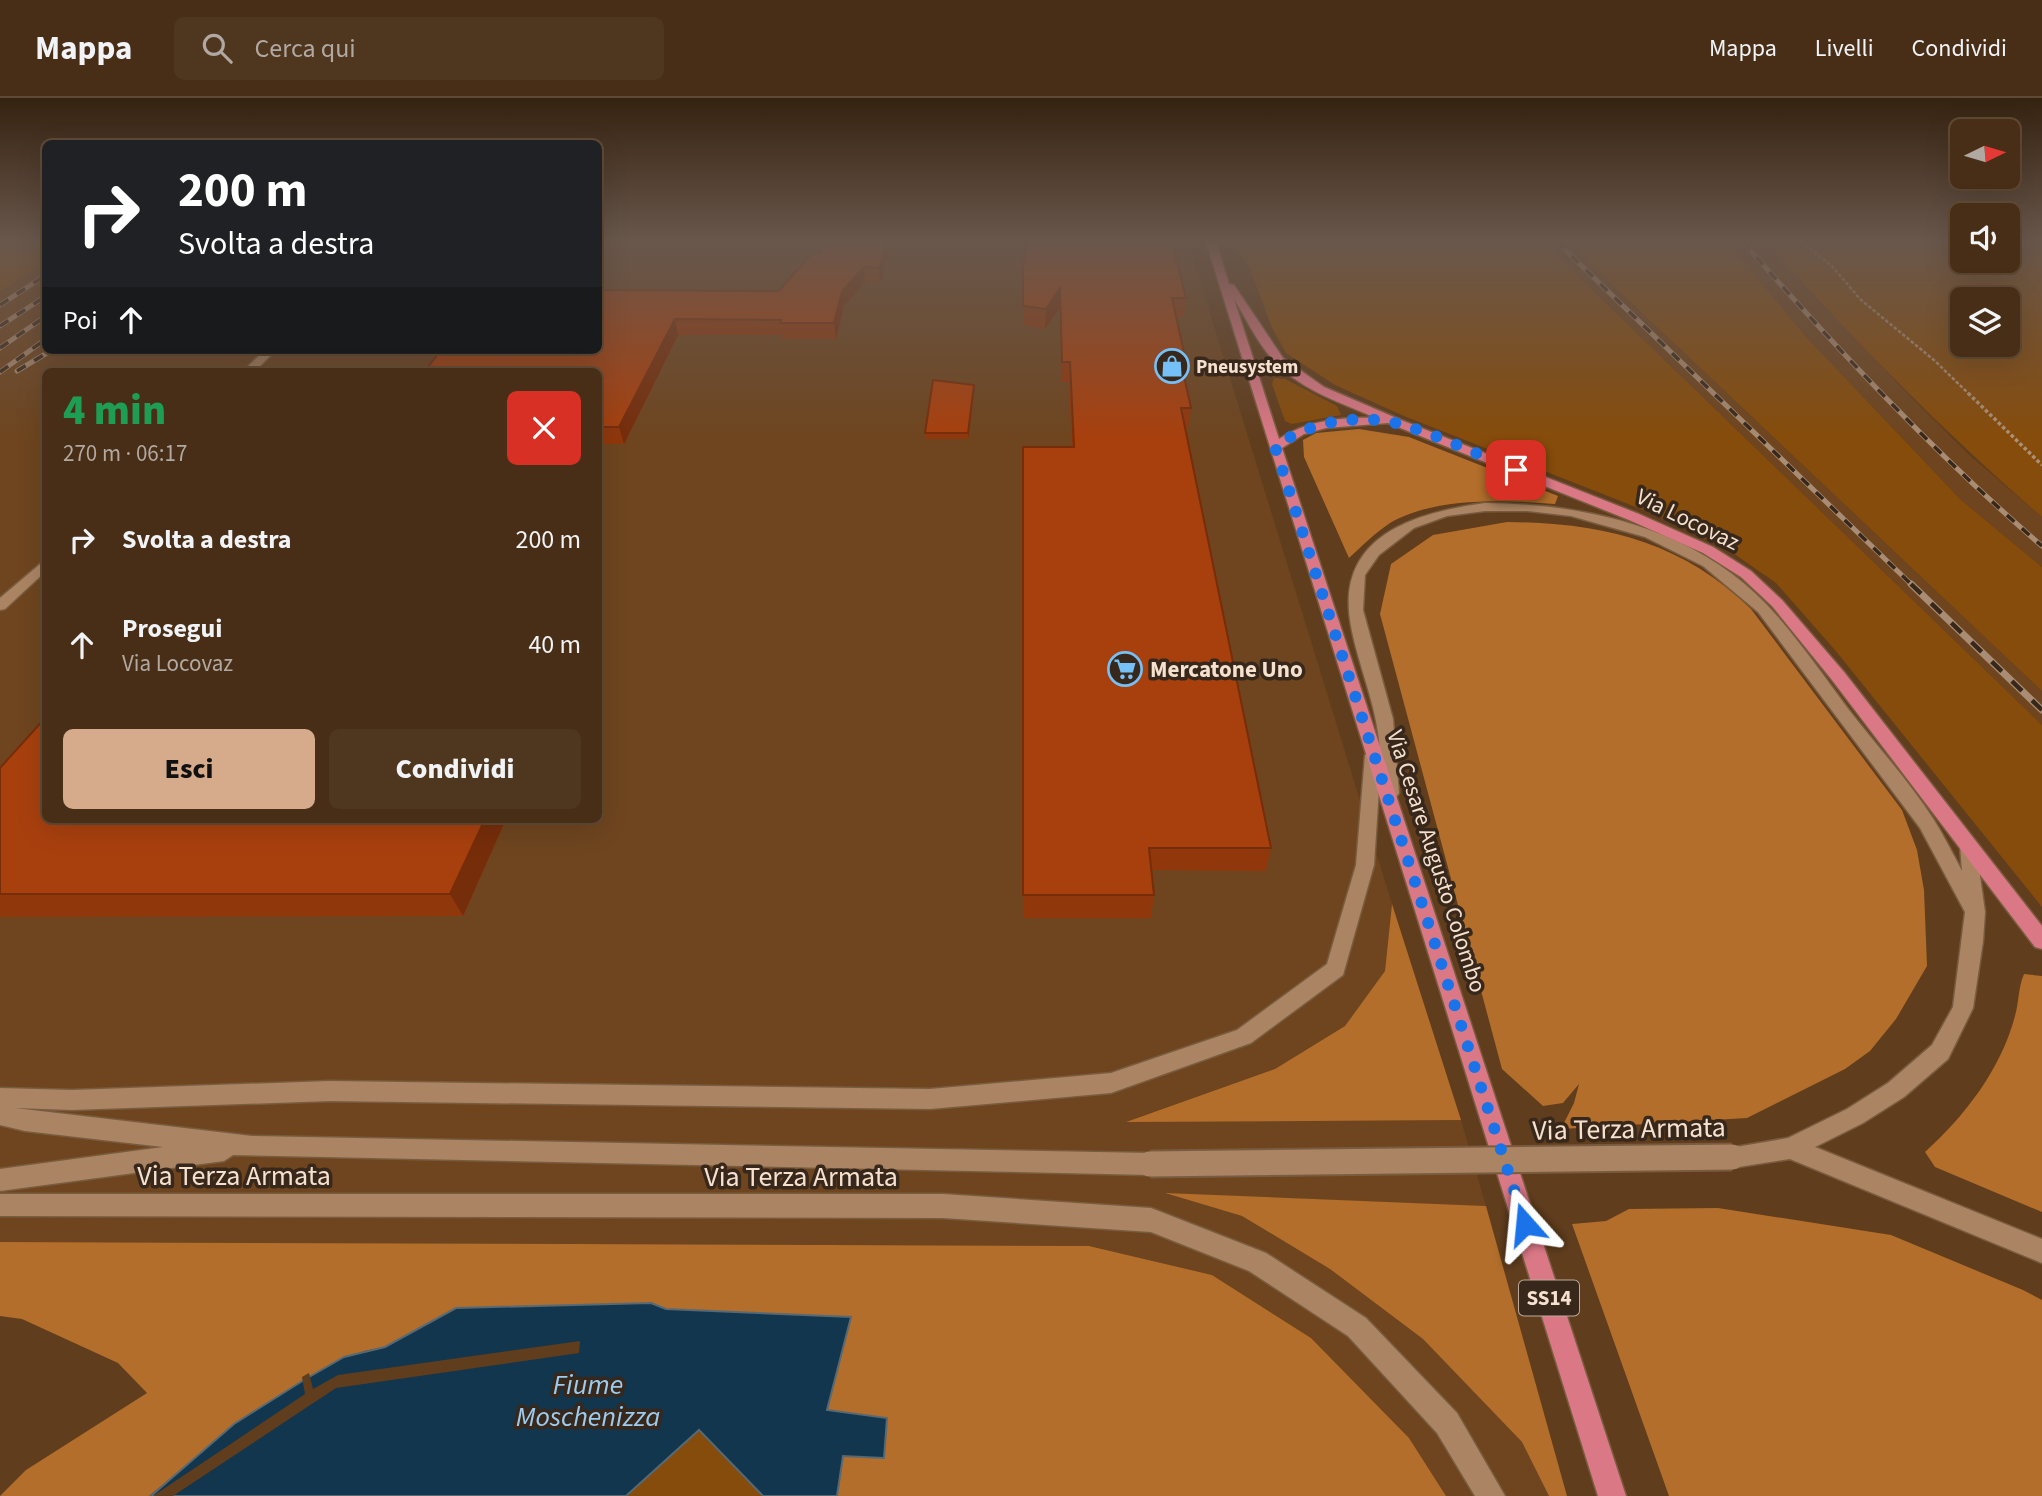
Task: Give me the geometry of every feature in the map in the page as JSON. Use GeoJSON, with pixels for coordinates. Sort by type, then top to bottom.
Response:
{"type":"FeatureCollection","features":[{"type":"Feature","properties":{"kind":"main road","name":"Via Cesare Augusto Colombo"},"geometry":{"type":"LineString","coordinates":[[1231,307],[1612,1496]]}},
{"type":"Feature","properties":{"kind":"main road","name":"Via Locovaz"},"geometry":{"type":"LineString","coordinates":[[1244,307],[1279,360],[1298,376],[1346,402],[1634,517],[1708,550],[1746,574],[1777,603],[1838,676],[2042,941]]}},
{"type":"Feature","properties":{"kind":"main road"},"geometry":{"type":"LineString","coordinates":[[1275,447],[1292,434],[1314,425],[1360,421],[1397,423]]}},
{"type":"Feature","properties":{"kind":"street"},"geometry":{"type":"LineString","coordinates":[[251,368],[267,354]]}},
{"type":"Feature","properties":{"kind":"street","name":"Via Locovaz"},"geometry":{"type":"LineString","coordinates":[[1391,810],[1385,719],[1354,598],[1359,573],[1375,550],[1392,534],[1424,518],[1489,508],[1532,508],[1582,515],[1627,526],[1681,547],[1746,590],[1773,620],[1927,824],[1975,912]]}},
{"type":"Feature","properties":{"kind":"street"},"geometry":{"type":"LineString","coordinates":[[0,606],[42,567]]}},
{"type":"Feature","properties":{"kind":"street"},"geometry":{"type":"LineString","coordinates":[[0,1097],[72,1100],[330,1091],[930,1099],[1111,1083],[1244,1037],[1336,969],[1365,865],[1373,755]]}},
{"type":"Feature","properties":{"kind":"street","name":"Via Terza Armata"},"geometry":{"type":"LineString","coordinates":[[0,1115],[25,1121],[252,1147],[1150,1164],[1732,1157],[1790,1148],[1855,1116],[1896,1090],[1940,1052],[1963,1008],[1975,912],[1969,845]]}},
{"type":"Feature","properties":{"kind":"street","name":"Via Terza Armata"},"geometry":{"type":"LineString","coordinates":[[0,1180],[252,1147]]}},
{"type":"Feature","properties":{"kind":"street"},"geometry":{"type":"LineString","coordinates":[[1790,1148],[1946,1209],[2042,1251]]}},
{"type":"Feature","properties":{"kind":"street","name":"Via Terza Armata"},"geometry":{"type":"LineString","coordinates":[[0,1205],[943,1206],[1151,1220],[1257,1262],[1357,1327],[1447,1423],[1491,1496]]}},
{"type":"Feature","properties":{"kind":"path"},"geometry":{"type":"LineString","coordinates":[[1870,307],[1935,361],[2042,465]]}},
{"type":"Feature","properties":{"kind":"shaded area"},"geometry":{"type":"Polygon","coordinates":[[[0,307],[42,307],[42,354],[602,354],[602,307],[1208,307],[1392,904],[1385,971],[1345,1026],[1275,1069],[1128,1121],[1461,1120],[1486,1206],[1168,1194],[1242,1216],[1330,1269],[1423,1339],[1522,1442],[1549,1496],[1446,1496],[1409,1438],[1311,1338],[1212,1275],[1089,1246],[0,1242],[0,307]]]}},
{"type":"Feature","properties":{"kind":"shaded area"},"geometry":{"type":"Polygon","coordinates":[[[1264,307],[1610,307],[2042,725],[2042,907],[1835,650],[1776,583],[1733,553],[1669,520],[1404,416],[1335,385],[1286,353],[1264,307]]]}},
{"type":"Feature","properties":{"kind":"shaded area"},"geometry":{"type":"Polygon","coordinates":[[[1610,307],[1636,307],[2042,691],[2042,725],[1610,307]]]}},
{"type":"Feature","properties":{"kind":"shaded area"},"geometry":{"type":"Polygon","coordinates":[[[1636,307],[1782,307],[1809,340],[1961,500],[2042,567],[2042,691],[1636,307]]]}},
{"type":"Feature","properties":{"kind":"shaded area"},"geometry":{"type":"Polygon","coordinates":[[[1782,307],[1827,307],[1968,454],[2042,517],[2042,567],[1961,500],[1809,340],[1782,307]]]}},
{"type":"Feature","properties":{"kind":"shaded area"},"geometry":{"type":"Polygon","coordinates":[[[1826,307],[1950,307],[1950,357],[2020,357],[2020,307],[2042,307],[2042,517],[1934,418],[1826,307]]]}},
{"type":"Feature","properties":{"kind":"shaded area"},"geometry":{"type":"Polygon","coordinates":[[[1274,378],[1285,379],[1337,406],[1341,415],[1292,424],[1285,421],[1272,384],[1274,378]]]}},
{"type":"Feature","properties":{"kind":"shaded area"},"geometry":{"type":"Polygon","coordinates":[[[1359,429],[1409,437],[1558,496],[1555,504],[1493,501],[1427,508],[1390,523],[1349,558],[1304,457],[1303,440],[1316,433],[1359,429]]]}},
{"type":"Feature","properties":{"kind":"shaded area"},"geometry":{"type":"Polygon","coordinates":[[[1507,522],[1575,526],[1638,540],[1697,567],[1724,586],[1751,609],[1902,810],[1917,850],[1924,890],[1927,966],[1896,1019],[1870,1051],[1845,1069],[1747,1118],[1561,1129],[1574,1103],[1579,1084],[1563,1103],[1543,1106],[1502,1069],[1380,614],[1391,564],[1433,535],[1507,522]]]}},
{"type":"Feature","properties":{"kind":"shaded area"},"geometry":{"type":"Polygon","coordinates":[[[1392,904],[1461,1120],[1126,1122],[1275,1069],[1345,1026],[1385,971],[1392,904]]]}},
{"type":"Feature","properties":{"kind":"shaded area"},"geometry":{"type":"Polygon","coordinates":[[[2024,974],[2042,976],[2042,1212],[1935,1167],[1925,1152],[1954,1123],[1991,1073],[2009,1036],[2024,974]]]}},
{"type":"Feature","properties":{"kind":"shaded area"},"geometry":{"type":"Polygon","coordinates":[[[1165,1193],[1486,1206],[1567,1496],[1549,1496],[1522,1442],[1423,1339],[1330,1269],[1242,1216],[1165,1193]]]}},
{"type":"Feature","properties":{"kind":"shaded area"},"geometry":{"type":"Polygon","coordinates":[[[1718,1208],[1891,1235],[2042,1300],[2042,1496],[1669,1496],[1572,1224],[1606,1221],[1629,1209],[1718,1208]]]}},
{"type":"Feature","properties":{"kind":"shaded area"},"geometry":{"type":"Polygon","coordinates":[[[0,1242],[1089,1246],[1212,1275],[1311,1338],[1409,1438],[1446,1496],[837,1496],[843,1456],[887,1418],[827,1410],[666,1309],[650,1303],[456,1308],[385,1347],[364,1351],[250,1413],[149,1496],[0,1496],[26,1470],[147,1393],[118,1363],[22,1319],[0,1316],[0,1242]]]}},
{"type":"Feature","properties":{"kind":"shaded area"},"geometry":{"type":"Polygon","coordinates":[[[699,1430],[763,1496],[626,1496],[699,1430]]]}},
{"type":"Feature","properties":{"kind":"water","name":"Fiume Moschenizza"},"geometry":{"type":"Polygon","coordinates":[[[651,1303],[666,1309],[851,1317],[827,1410],[887,1418],[884,1458],[843,1456],[837,1496],[763,1496],[699,1430],[626,1496],[151,1496],[234,1424],[304,1380],[344,1357],[385,1347],[456,1308],[651,1303]]]}},
{"type":"Feature","properties":{"kind":"pier"},"geometry":{"type":"Polygon","coordinates":[[[580,1341],[579,1353],[336,1388],[173,1496],[153,1496],[305,1394],[302,1377],[309,1373],[313,1389],[338,1375],[580,1341]]]}},
{"type":"Feature","properties":{"kind":"building"},"geometry":{"type":"Polygon","coordinates":[[[602,307],[838,307],[834,323],[675,319],[619,427],[602,427],[602,368],[427,368],[438,354],[602,354],[602,307]]]}},
{"type":"Feature","properties":{"kind":"building","name":"Mercatone Uno"},"geometry":{"type":"Polygon","coordinates":[[[1061,307],[1174,307],[1186,362],[1181,362],[1191,408],[1181,408],[1271,848],[1149,848],[1154,895],[1023,895],[1023,447],[1074,447],[1070,362],[1062,362],[1061,307]]]}},
{"type":"Feature","properties":{"kind":"building"},"geometry":{"type":"Polygon","coordinates":[[[933,380],[974,385],[968,433],[925,433],[933,380]]]}},
{"type":"Feature","properties":{"kind":"building"},"geometry":{"type":"Polygon","coordinates":[[[42,721],[42,823],[483,823],[450,894],[0,894],[0,768],[42,721]]]}},
{"type":"Feature","properties":{"kind":"railway"},"geometry":{"type":"LineString","coordinates":[[0,326],[29,307]]}},
{"type":"Feature","properties":{"kind":"railway"},"geometry":{"type":"LineString","coordinates":[[1625,307],[1913,586]]}},
{"type":"Feature","properties":{"kind":"railway"},"geometry":{"type":"LineString","coordinates":[[1801,307],[1925,437],[2042,546]]}},
{"type":"Feature","properties":{"kind":"railway"},"geometry":{"type":"LineString","coordinates":[[0,348],[42,319]]}},
{"type":"Feature","properties":{"kind":"railway"},"geometry":{"type":"LineString","coordinates":[[0,372],[42,342]]}},
{"type":"Feature","properties":{"kind":"railway"},"geometry":{"type":"LineString","coordinates":[[17,371],[45,354]]}},
{"type":"Feature","properties":{"kind":"railway"},"geometry":{"type":"LineString","coordinates":[[1911,584],[2042,710]]}},
{"type":"Feature","properties":{"kind":"place","name":"Pneusystem"},"geometry":{"type":"Point","coordinates":[1172,366]}},
{"type":"Feature","properties":{"kind":"place","name":"Mercatone Uno"},"geometry":{"type":"Point","coordinates":[1125,669]}},
{"type":"Feature","properties":{"kind":"route"},"geometry":{"type":"LineString","coordinates":[[1516,470],[1397,423],[1360,421],[1314,425],[1292,434],[1275,447],[1525,1224]]}}]}
